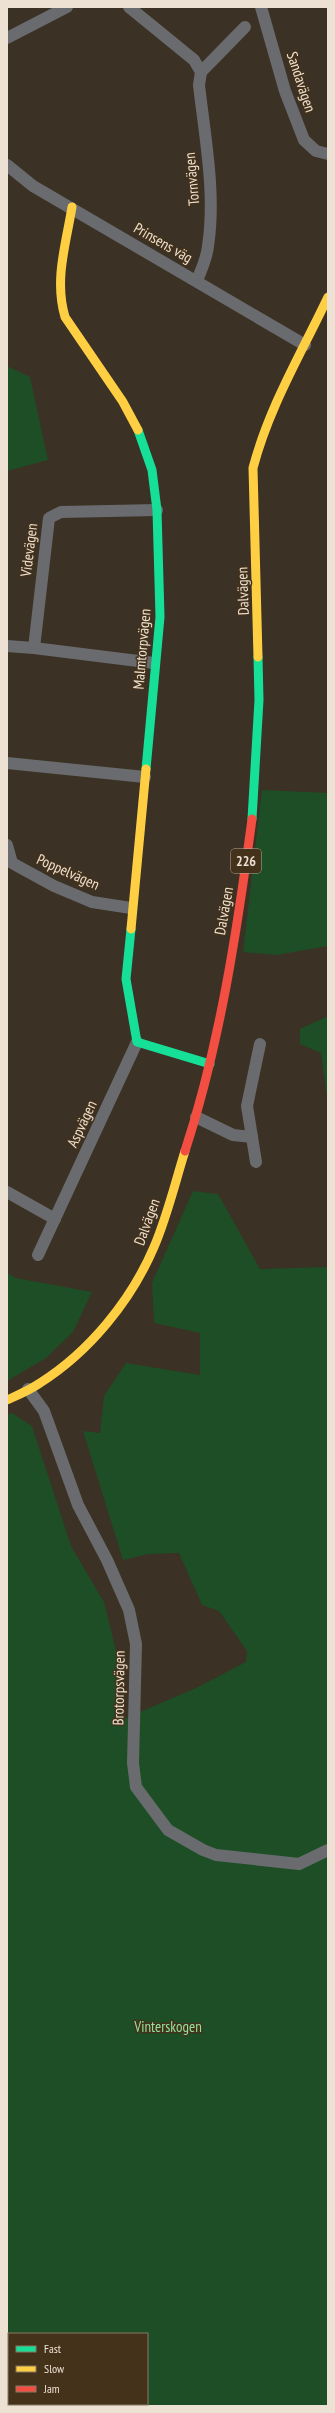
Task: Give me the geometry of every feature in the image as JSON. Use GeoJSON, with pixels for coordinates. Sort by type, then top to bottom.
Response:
{"type":"FeatureCollection","features":[{"type":"Feature","properties":{"kind":"main road","name":"Malmtorpvägen"},"geometry":{"type":"LineString","coordinates":[[72,207],[58,283],[59,302],[65,317],[138,427],[152,470],[157,510],[160,617],[154,663],[146,777],[131,908],[126,979],[131,1017],[137,1042]]}},
{"type":"Feature","properties":{"kind":"main road","name":"Dalvägen"},"geometry":{"type":"LineString","coordinates":[[7,1400],[52,1376],[92,1341],[106,1325],[131,1290],[154,1247],[196,1117],[210,1064],[242,891],[256,767],[259,700],[253,468],[258,447],[276,398],[305,345],[328,297]]}},
{"type":"Feature","properties":{"kind":"main road"},"geometry":{"type":"LineString","coordinates":[[137,1042],[210,1064]]}},
{"type":"Feature","properties":{"kind":"street"},"geometry":{"type":"LineString","coordinates":[[7,38],[68,7]]}},
{"type":"Feature","properties":{"kind":"street"},"geometry":{"type":"LineString","coordinates":[[129,7],[194,60],[201,72],[245,27]]}},
{"type":"Feature","properties":{"kind":"street","name":"Sandavägen"},"geometry":{"type":"LineString","coordinates":[[261,7],[285,91],[304,140],[316,151],[328,154]]}},
{"type":"Feature","properties":{"kind":"street","name":"Tornvägen"},"geometry":{"type":"LineString","coordinates":[[197,281],[208,248],[211,220],[211,194],[199,85],[201,72]]}},
{"type":"Feature","properties":{"kind":"street","name":"Prinsens väg"},"geometry":{"type":"LineString","coordinates":[[7,165],[33,186],[72,207],[305,345]]}},
{"type":"Feature","properties":{"kind":"street","name":"Videvägen"},"geometry":{"type":"LineString","coordinates":[[34,648],[49,518],[61,512],[157,510]]}},
{"type":"Feature","properties":{"kind":"street"},"geometry":{"type":"LineString","coordinates":[[7,646],[154,663]]}},
{"type":"Feature","properties":{"kind":"street"},"geometry":{"type":"LineString","coordinates":[[7,763],[146,777]]}},
{"type":"Feature","properties":{"kind":"street","name":"Poppelvägen"},"geometry":{"type":"LineString","coordinates":[[7,845],[12,863],[54,886],[92,902],[131,908]]}},
{"type":"Feature","properties":{"kind":"street","name":"Aspvägen"},"geometry":{"type":"LineString","coordinates":[[38,1254],[137,1042]]}},
{"type":"Feature","properties":{"kind":"street"},"geometry":{"type":"LineString","coordinates":[[256,1162],[247,1106],[260,1044]]}},
{"type":"Feature","properties":{"kind":"street"},"geometry":{"type":"LineString","coordinates":[[196,1117],[233,1135],[252,1137]]}},
{"type":"Feature","properties":{"kind":"street"},"geometry":{"type":"LineString","coordinates":[[7,1192],[55,1219]]}},
{"type":"Feature","properties":{"kind":"street","name":"Brotorpsvägen"},"geometry":{"type":"LineString","coordinates":[[28,1389],[44,1411],[78,1505],[107,1560],[129,1610],[136,1644],[133,1763],[136,1787],[168,1830],[203,1850],[216,1854],[260,1861],[300,1864],[328,1850]]}},
{"type":"Feature","properties":{"kind":"green space"},"geometry":{"type":"Polygon","coordinates":[[[7,366],[30,377],[48,460],[7,471],[7,366]]]}},
{"type":"Feature","properties":{"kind":"green space"},"geometry":{"type":"Polygon","coordinates":[[[262,790],[328,793],[328,946],[277,955],[243,952],[262,790]]]}},
{"type":"Feature","properties":{"kind":"green space"},"geometry":{"type":"Polygon","coordinates":[[[328,1016],[328,1104],[321,1053],[300,1044],[300,1029],[328,1016]]]}},
{"type":"Feature","properties":{"kind":"green space","name":"Vinterskogen"},"geometry":{"type":"Polygon","coordinates":[[[193,1191],[218,1194],[260,1269],[328,1267],[328,2406],[7,2406],[7,1415],[12,1413],[32,1426],[71,1546],[104,1602],[120,1667],[114,1720],[119,1721],[196,1688],[246,1662],[247,1651],[219,1611],[202,1605],[179,1553],[148,1554],[123,1560],[83,1431],[100,1433],[104,1396],[126,1363],[200,1375],[200,1333],[154,1323],[152,1283],[193,1191]]]}},
{"type":"Feature","properties":{"kind":"green space"},"geometry":{"type":"Polygon","coordinates":[[[7,1273],[16,1278],[92,1292],[73,1332],[46,1358],[7,1381],[7,1273]]]}},
{"type":"Feature","properties":{"kind":"traffic: fast"},"geometry":{"type":"LineString","coordinates":[[138,430],[152,470],[157,510],[160,617],[146,769]]}},
{"type":"Feature","properties":{"kind":"traffic: fast"},"geometry":{"type":"LineString","coordinates":[[252,819],[259,700],[258,657]]}},
{"type":"Feature","properties":{"kind":"traffic: fast"},"geometry":{"type":"LineString","coordinates":[[131,929],[126,979],[137,1042],[210,1064]]}},
{"type":"Feature","properties":{"kind":"traffic: slow"},"geometry":{"type":"LineString","coordinates":[[72,207],[64,248],[61,276],[62,303],[65,317],[123,402],[138,430]]}},
{"type":"Feature","properties":{"kind":"traffic: slow"},"geometry":{"type":"LineString","coordinates":[[258,657],[253,468],[260,445],[286,381],[328,297]]}},
{"type":"Feature","properties":{"kind":"traffic: slow"},"geometry":{"type":"LineString","coordinates":[[131,929],[146,769]]}},
{"type":"Feature","properties":{"kind":"traffic: slow"},"geometry":{"type":"LineString","coordinates":[[7,1400],[36,1386],[75,1356],[92,1341],[121,1306],[145,1267],[159,1236],[185,1151]]}},
{"type":"Feature","properties":{"kind":"traffic: jam"},"geometry":{"type":"LineString","coordinates":[[185,1151],[197,1111],[218,1028],[240,903],[252,819]]}}]}
